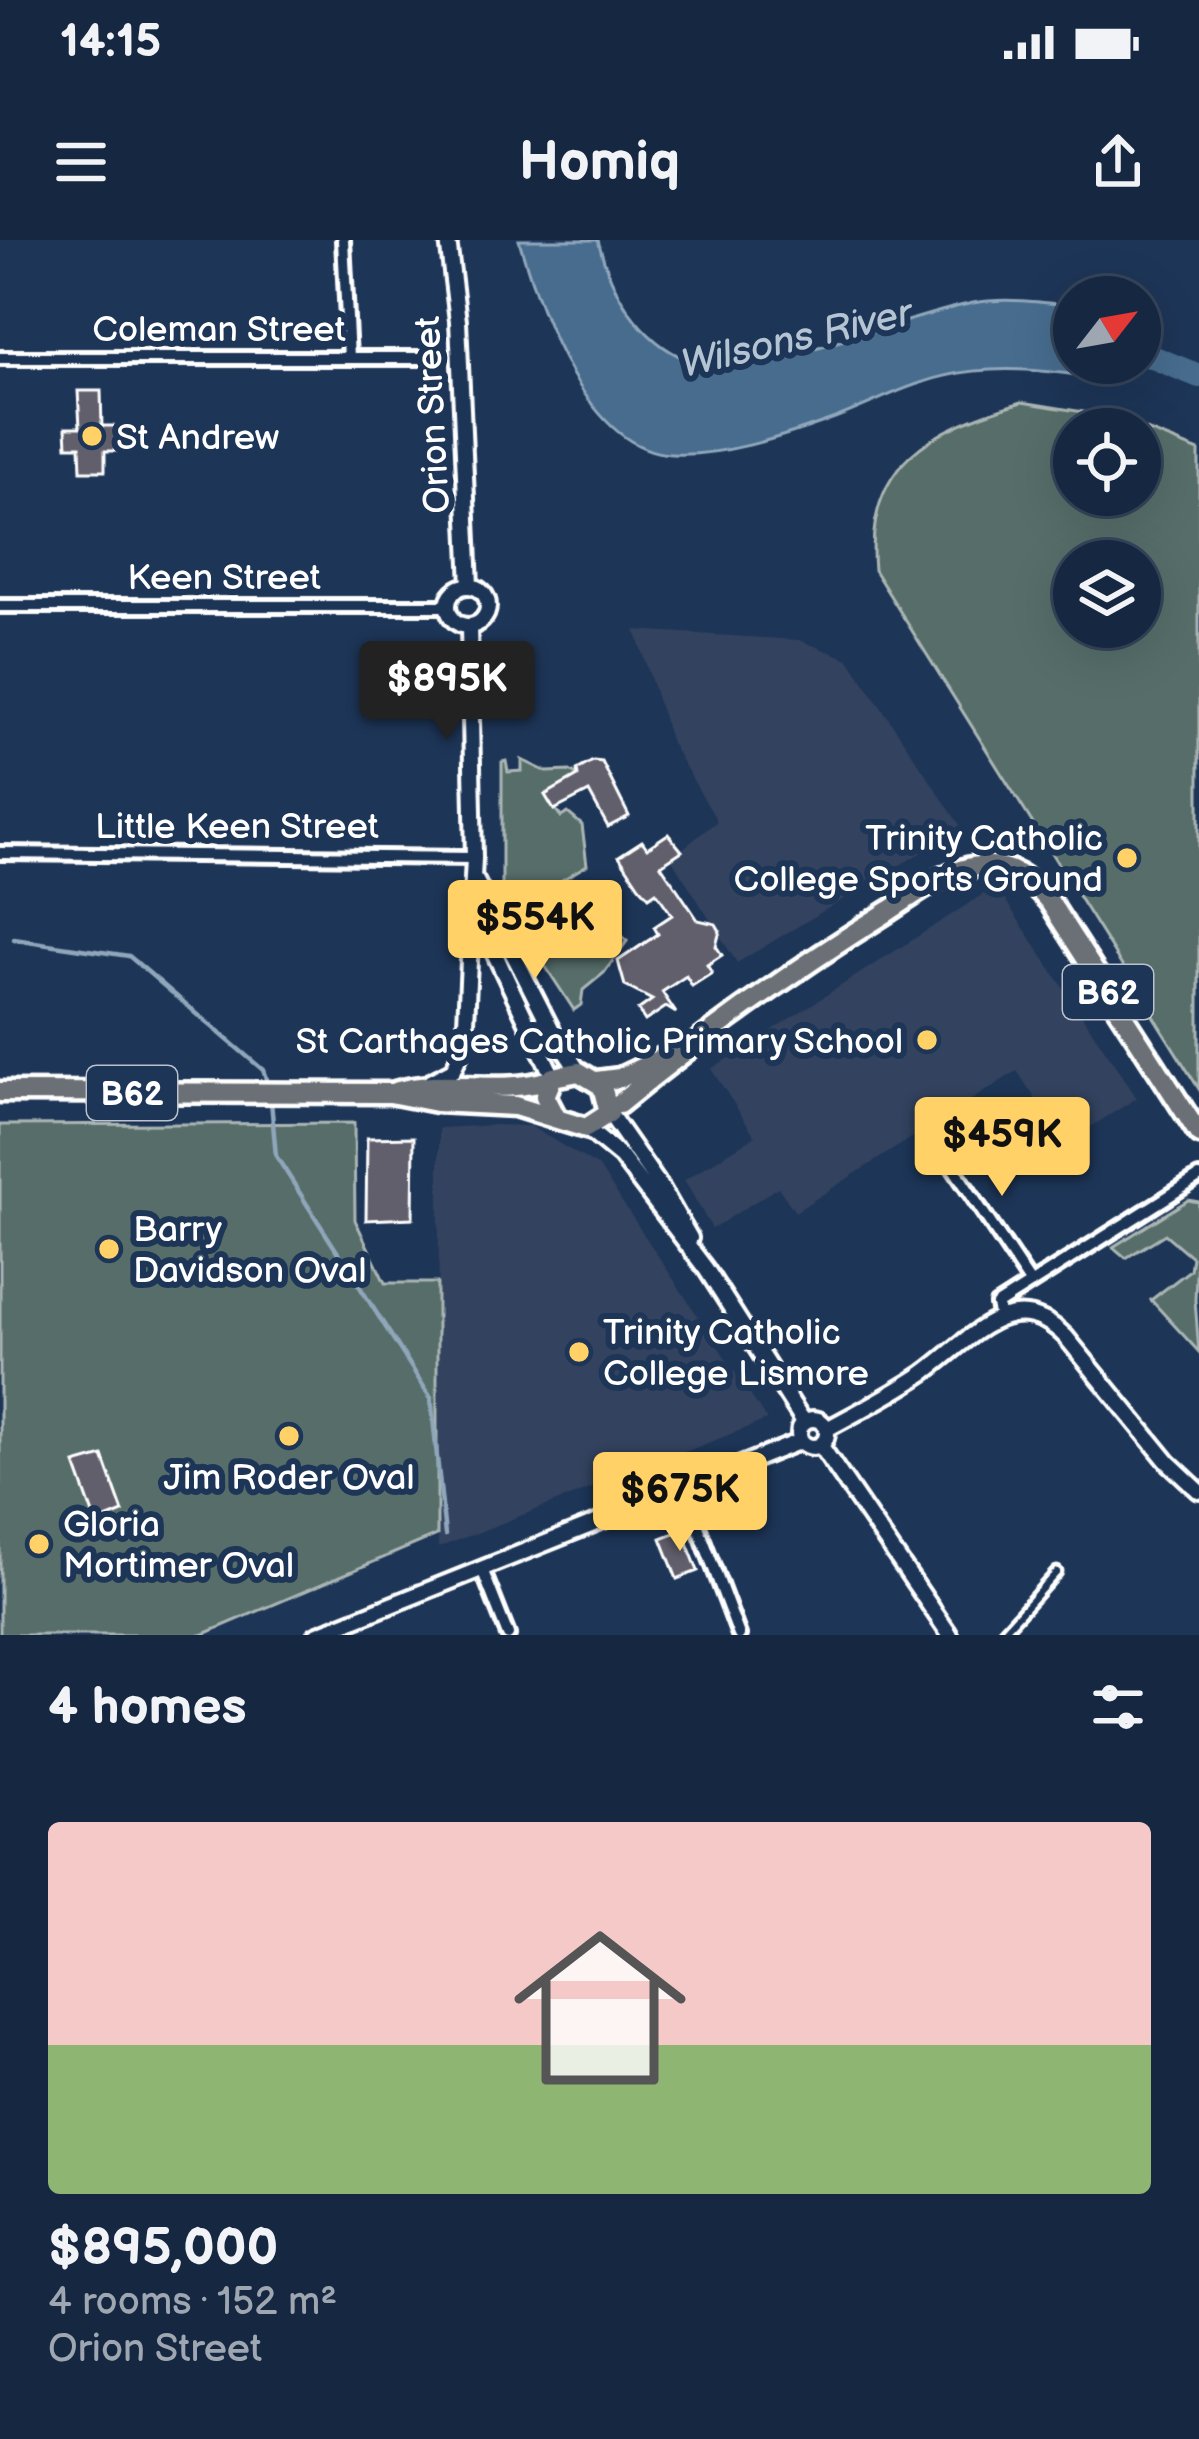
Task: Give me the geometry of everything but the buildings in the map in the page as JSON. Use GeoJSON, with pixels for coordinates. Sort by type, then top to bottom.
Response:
{"type":"FeatureCollection","features":[{"type":"Feature","properties":{"kind":"main road","name":"B62"},"geometry":{"type":"LineString","coordinates":[[586,1128],[693,1042],[795,969],[954,872],[1000,867],[1032,882],[1048,902],[1199,1134]]}},
{"type":"Feature","properties":{"kind":"main road","name":"B62"},"geometry":{"type":"LineString","coordinates":[[0,1090],[390,1094],[425,1083],[522,1087],[551,1078],[620,1078],[693,1042]]}},
{"type":"Feature","properties":{"kind":"main road"},"geometry":{"type":"LineString","coordinates":[[588,1076],[609,1110]]}},
{"type":"Feature","properties":{"kind":"main road"},"geometry":{"type":"LineString","coordinates":[[551,1078],[546,1102],[557,1118]]}},
{"type":"Feature","properties":{"kind":"main road"},"geometry":{"type":"LineString","coordinates":[[390,1094],[515,1106],[586,1128]]}},
{"type":"Feature","properties":{"kind":"street"},"geometry":{"type":"LineString","coordinates":[[344,240],[349,358]]}},
{"type":"Feature","properties":{"kind":"street","name":"Orion Street"},"geometry":{"type":"LineString","coordinates":[[448,240],[458,321],[470,586]]}},
{"type":"Feature","properties":{"kind":"street","name":"Coleman Street"},"geometry":{"type":"LineString","coordinates":[[0,358],[439,358]]}},
{"type":"Feature","properties":{"kind":"street"},"geometry":{"type":"LineString","coordinates":[[470,586],[484,594],[488,607],[483,619],[469,626],[455,621],[448,606],[456,590],[470,586]]}},
{"type":"Feature","properties":{"kind":"street","name":"Keen Street"},"geometry":{"type":"LineString","coordinates":[[0,606],[448,606]]}},
{"type":"Feature","properties":{"kind":"street"},"geometry":{"type":"LineString","coordinates":[[425,1083],[453,1070],[464,1052],[474,876],[469,626]]}},
{"type":"Feature","properties":{"kind":"street","name":"Little Keen Street"},"geometry":{"type":"LineString","coordinates":[[0,853],[474,858]]}},
{"type":"Feature","properties":{"kind":"street"},"geometry":{"type":"LineString","coordinates":[[474,876],[555,1036],[588,1076]]}},
{"type":"Feature","properties":{"kind":"street"},"geometry":{"type":"LineString","coordinates":[[472,905],[551,1078]]}},
{"type":"Feature","properties":{"kind":"street"},"geometry":{"type":"LineString","coordinates":[[609,1110],[662,1189],[706,1270]]}},
{"type":"Feature","properties":{"kind":"street"},"geometry":{"type":"LineString","coordinates":[[586,1128],[621,1157],[706,1270],[804,1422],[801,1441]]}},
{"type":"Feature","properties":{"kind":"street"},"geometry":{"type":"LineString","coordinates":[[937,1142],[1029,1281]]}},
{"type":"Feature","properties":{"kind":"street"},"geometry":{"type":"LineString","coordinates":[[1000,1318],[997,1305],[1029,1281],[1199,1178]]}},
{"type":"Feature","properties":{"kind":"street"},"geometry":{"type":"LineString","coordinates":[[821,1446],[827,1429],[925,1372],[982,1326],[1024,1314],[1055,1326],[1168,1462],[1199,1491]]}},
{"type":"Feature","properties":{"kind":"street"},"geometry":{"type":"LineString","coordinates":[[804,1422],[815,1419],[827,1429]]}},
{"type":"Feature","properties":{"kind":"street"},"geometry":{"type":"LineString","coordinates":[[801,1441],[812,1448],[821,1446]]}},
{"type":"Feature","properties":{"kind":"street"},"geometry":{"type":"LineString","coordinates":[[316,1635],[801,1441]]}},
{"type":"Feature","properties":{"kind":"street"},"geometry":{"type":"LineString","coordinates":[[821,1446],[950,1635]]}},
{"type":"Feature","properties":{"kind":"street"},"geometry":{"type":"LineString","coordinates":[[684,1489],[740,1635]]}},
{"type":"Feature","properties":{"kind":"street"},"geometry":{"type":"LineString","coordinates":[[482,1569],[508,1635]]}},
{"type":"Feature","properties":{"kind":"lane"},"geometry":{"type":"LineString","coordinates":[[1000,1635],[1057,1572]]}},
{"type":"Feature","properties":{"kind":"shaded area"},"geometry":{"type":"Polygon","coordinates":[[[519,240],[598,240],[610,277],[629,311],[655,340],[688,360],[714,365],[786,355],[945,310],[998,300],[1053,304],[1053,372],[981,371],[945,376],[769,440],[709,453],[671,454],[641,446],[614,428],[591,402],[570,371],[519,240]]]}},
{"type":"Feature","properties":{"kind":"shaded area"},"geometry":{"type":"Polygon","coordinates":[[[635,630],[799,640],[849,659],[962,828],[737,963],[671,858],[717,821],[671,743],[635,630]]]}},
{"type":"Feature","properties":{"kind":"shaded area","name":"St Carthages Catholic Primary School"},"geometry":{"type":"Polygon","coordinates":[[[996,886],[1137,1098],[1065,1143],[1017,1071],[795,1212],[778,1187],[712,1229],[684,1180],[755,1136],[711,1069],[996,886]]]}},
{"type":"Feature","properties":{"kind":"shaded area","name":"Trinity Catholic College Lismore"},"geometry":{"type":"Polygon","coordinates":[[[530,1126],[599,1167],[767,1420],[438,1548],[439,1128],[530,1126]]]}},
{"type":"Feature","properties":{"kind":"green space","name":"Trinity Catholic College Sports Ground"},"geometry":{"type":"Polygon","coordinates":[[[1022,402],[1059,408],[1053,408],[1053,516],[1161,516],[1161,436],[1199,451],[1199,1089],[874,570],[880,502],[892,477],[910,456],[959,425],[1022,402]]]}},
{"type":"Feature","properties":{"kind":"green space"},"geometry":{"type":"Polygon","coordinates":[[[522,760],[547,772],[570,771],[578,776],[545,795],[561,817],[568,813],[582,825],[587,865],[509,912],[502,901],[502,762],[506,761],[508,772],[522,771],[522,760]]]}},
{"type":"Feature","properties":{"kind":"green space"},"geometry":{"type":"Polygon","coordinates":[[[587,879],[603,900],[599,906],[533,948],[516,922],[587,879]]]}},
{"type":"Feature","properties":{"kind":"green space"},"geometry":{"type":"Polygon","coordinates":[[[604,916],[627,941],[604,973],[583,990],[581,1005],[574,1010],[540,958],[604,916]]]}},
{"type":"Feature","properties":{"kind":"green space"},"geometry":{"type":"Polygon","coordinates":[[[354,1123],[355,1220],[385,1283],[437,1283],[437,1535],[202,1635],[0,1635],[0,1125],[354,1123]]]}},
{"type":"Feature","properties":{"kind":"green space"},"geometry":{"type":"Polygon","coordinates":[[[1188,1200],[1199,1202],[1195,1300],[1199,1352],[1151,1300],[1190,1270],[1192,1257],[1165,1234],[1126,1258],[1113,1247],[1188,1200]]]}},
{"type":"Feature","properties":{"kind":"waterway","name":"Wilsons River"},"geometry":{"type":"LineString","coordinates":[[1161,361],[1199,376]]}},
{"type":"Feature","properties":{"kind":"waterway"},"geometry":{"type":"LineString","coordinates":[[14,939],[129,956],[263,1070],[270,1090]]}},
{"type":"Feature","properties":{"kind":"waterway"},"geometry":{"type":"LineString","coordinates":[[271,1101],[276,1156],[431,1398],[445,1535]]}},
{"type":"Feature","properties":{"kind":"place","name":"St Andrew"},"geometry":{"type":"Point","coordinates":[92,436]}},
{"type":"Feature","properties":{"kind":"place","name":"Trinity Catholic College Sports Ground"},"geometry":{"type":"Point","coordinates":[1127,858]}},
{"type":"Feature","properties":{"kind":"place","name":"St Carthages Catholic Primary School"},"geometry":{"type":"Point","coordinates":[927,1040]}},
{"type":"Feature","properties":{"kind":"place","name":"Barry Davidson Oval"},"geometry":{"type":"Point","coordinates":[109,1249]}},
{"type":"Feature","properties":{"kind":"place","name":"Trinity Catholic College Lismore"},"geometry":{"type":"Point","coordinates":[579,1352]}},
{"type":"Feature","properties":{"kind":"place","name":"Jim Roder Oval"},"geometry":{"type":"Point","coordinates":[289,1436]}},
{"type":"Feature","properties":{"kind":"place","name":"Gloria Mortimer Oval"},"geometry":{"type":"Point","coordinates":[39,1544]}}]}
